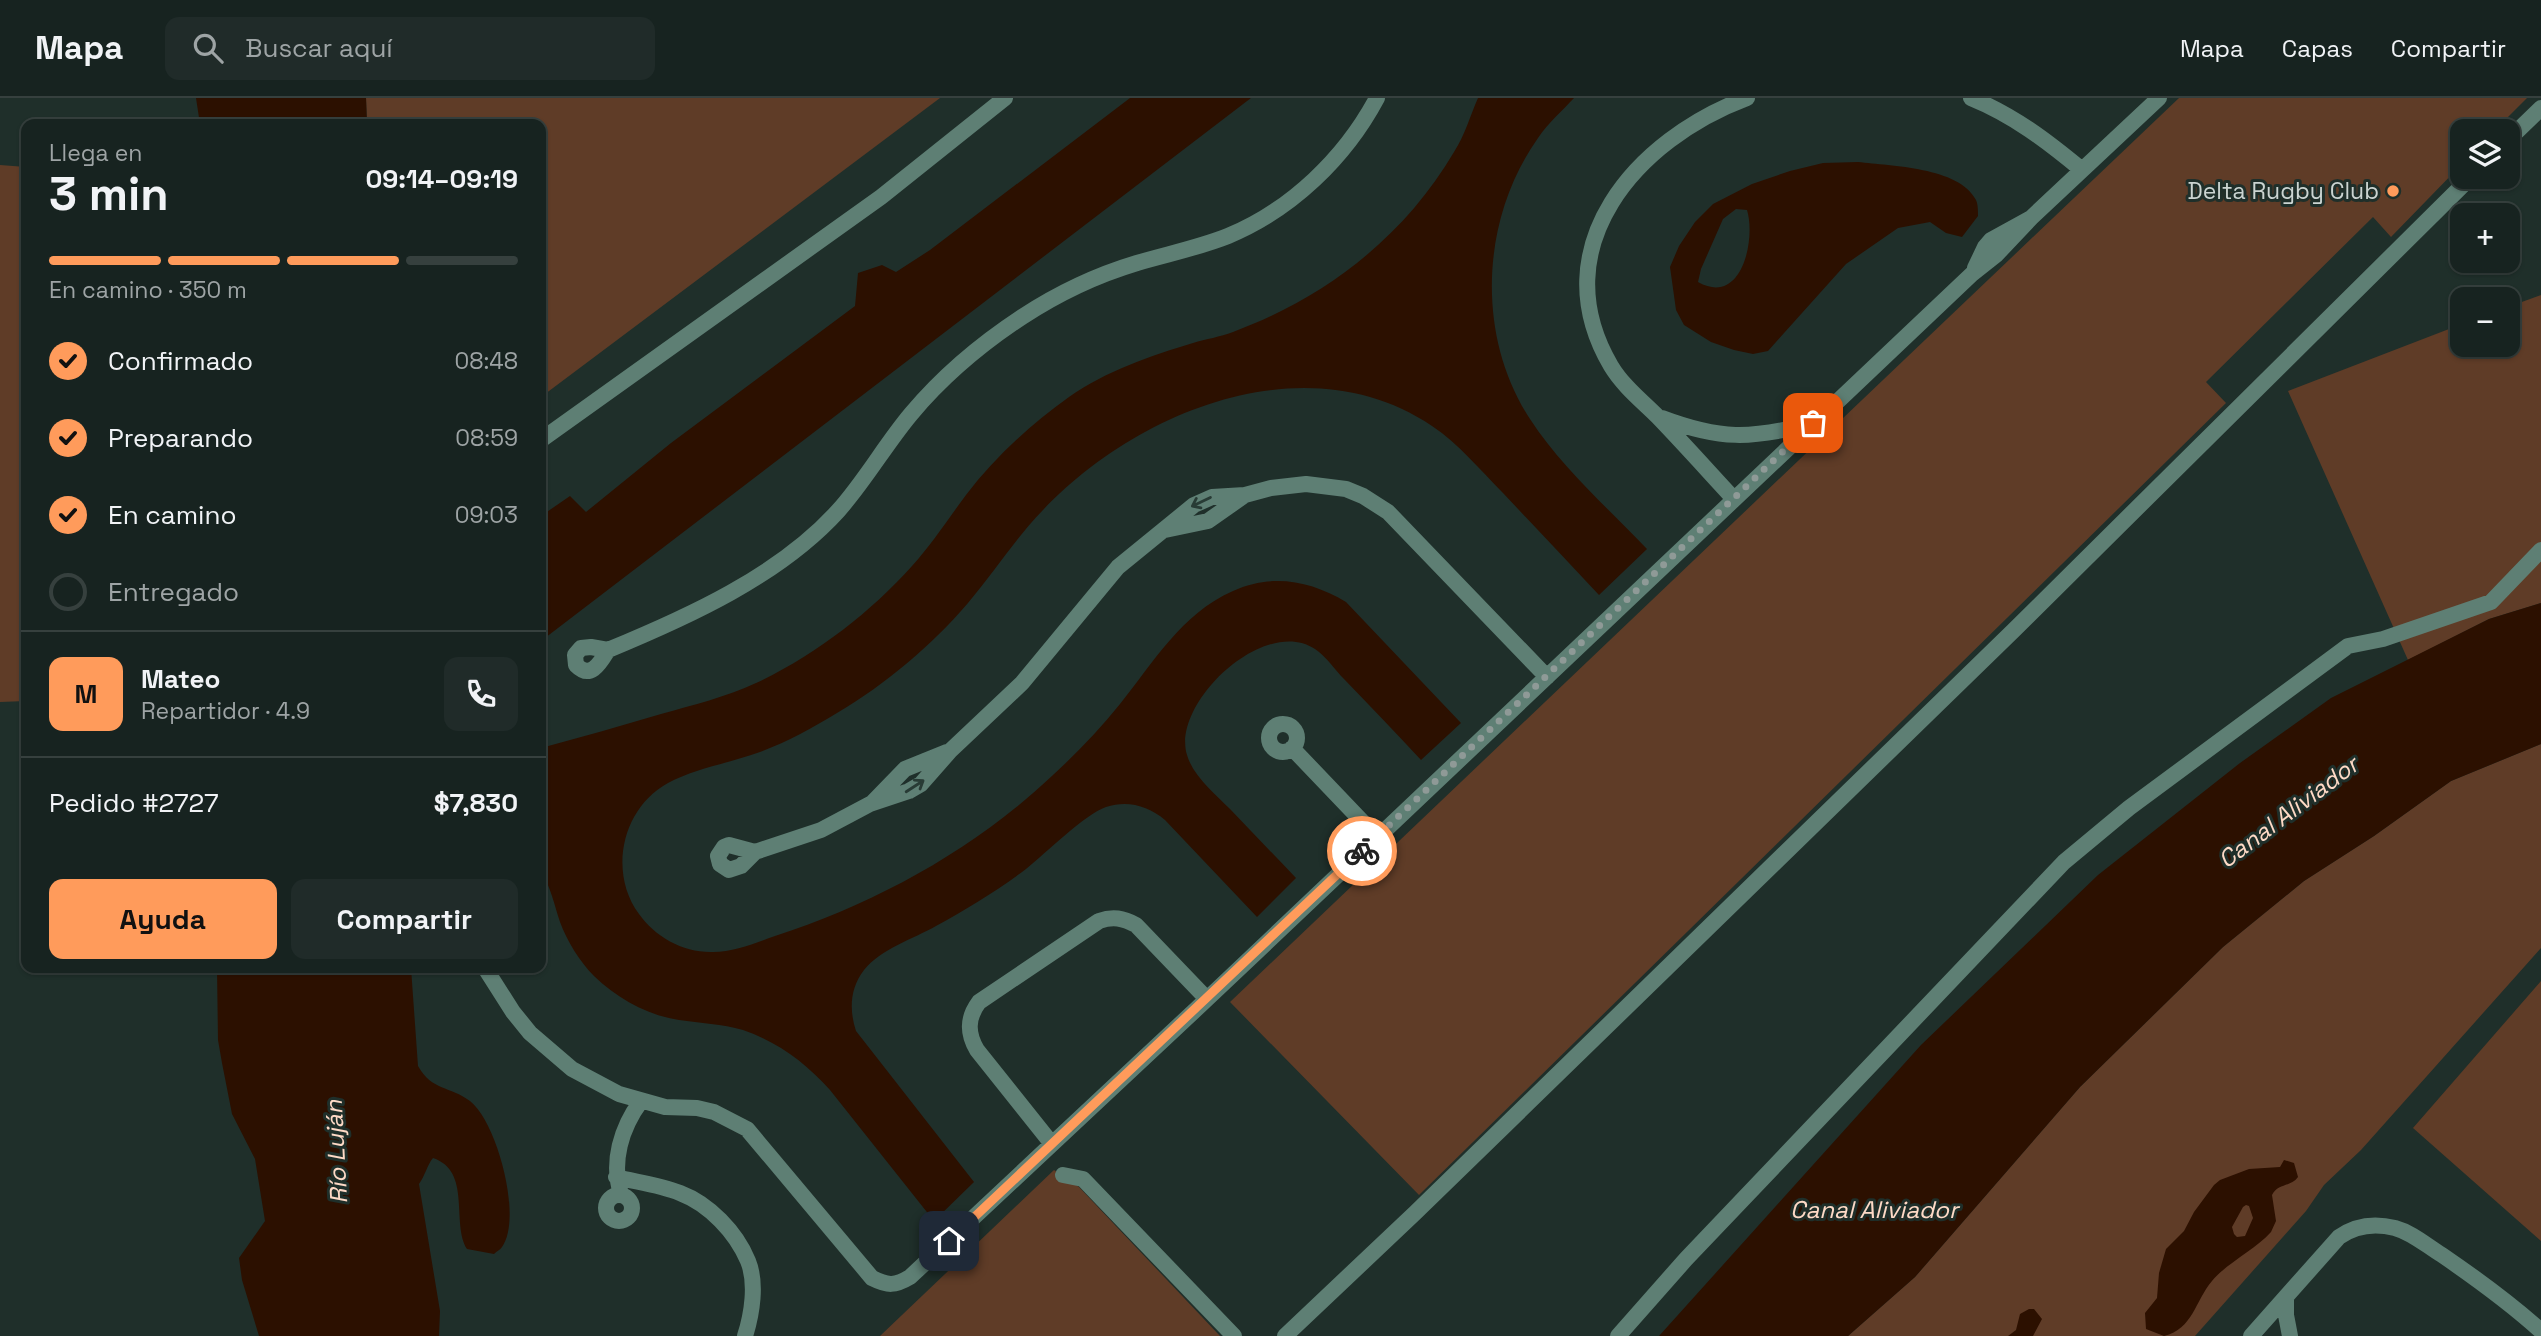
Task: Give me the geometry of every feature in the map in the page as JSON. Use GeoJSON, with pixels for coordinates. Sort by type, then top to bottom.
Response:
{"type":"FeatureCollection","features":[{"type":"Feature","properties":{"kind":"street"},"geometry":{"type":"LineString","coordinates":[[546,436],[881,197],[1005,98]]}},
{"type":"Feature","properties":{"kind":"street"},"geometry":{"type":"LineString","coordinates":[[608,650],[747,583],[803,544],[852,494],[926,397],[962,362],[1023,316],[1110,272],[1187,250],[1237,232],[1287,202],[1345,146],[1377,98]]}},
{"type":"Feature","properties":{"kind":"street"},"geometry":{"type":"LineString","coordinates":[[1734,499],[1612,369],[1596,335],[1590,314],[1587,269],[1591,248],[1605,211],[1638,168],[1690,125],[1747,98]]}},
{"type":"Feature","properties":{"kind":"street"},"geometry":{"type":"LineString","coordinates":[[1971,98],[1998,109],[2025,125],[2082,170]]}},
{"type":"Feature","properties":{"kind":"street"},"geometry":{"type":"LineString","coordinates":[[488,973],[513,1012],[552,1054],[572,1069],[596,1083],[641,1101],[714,1112],[747,1129],[872,1278],[887,1286],[898,1284],[910,1277],[1208,999],[1972,274],[1991,240],[2031,218],[2159,98]]}},
{"type":"Feature","properties":{"kind":"street"},"geometry":{"type":"LineString","coordinates":[[2520,128],[2541,108]]}},
{"type":"Feature","properties":{"kind":"street"},"geometry":{"type":"LineString","coordinates":[[1285,1336],[2013,632],[2459,189]]}},
{"type":"Feature","properties":{"kind":"street"},"geometry":{"type":"LineString","coordinates":[[1657,417],[1687,428],[1733,437],[1813,423]]}},
{"type":"Feature","properties":{"kind":"street"},"geometry":{"type":"LineString","coordinates":[[755,852],[811,834],[870,804],[909,791],[921,784],[950,751],[1022,683],[1118,567],[1187,510],[1204,500],[1226,495],[1245,495],[1270,488],[1306,484],[1346,489],[1376,502],[1547,677]]}},
{"type":"Feature","properties":{"kind":"street"},"geometry":{"type":"LineString","coordinates":[[1618,1336],[1686,1259],[2064,862],[2129,808],[2348,646],[2383,639],[2491,602],[2506,590],[2541,551]]}},
{"type":"Feature","properties":{"kind":"street"},"geometry":{"type":"LineString","coordinates":[[1292,748],[1377,837]]}},
{"type":"Feature","properties":{"kind":"street"},"geometry":{"type":"LineString","coordinates":[[1052,1144],[976,1050],[970,1038],[970,1017],[979,1002],[1099,921],[1112,918],[1127,920],[1136,925],[1208,999]]}},
{"type":"Feature","properties":{"kind":"street"},"geometry":{"type":"LineString","coordinates":[[621,1194],[616,1177],[620,1145],[628,1119],[641,1101]]}},
{"type":"Feature","properties":{"kind":"street"},"geometry":{"type":"LineString","coordinates":[[1063,1175],[1083,1179],[1234,1336]]}},
{"type":"Feature","properties":{"kind":"street"},"geometry":{"type":"LineString","coordinates":[[616,1177],[680,1193],[713,1213],[728,1231],[749,1262],[753,1291],[745,1336]]}},
{"type":"Feature","properties":{"kind":"street"},"geometry":{"type":"LineString","coordinates":[[2251,1336],[2326,1249],[2344,1233],[2363,1225],[2387,1227],[2412,1235],[2491,1289],[2541,1331]]}},
{"type":"Feature","properties":{"kind":"street"},"geometry":{"type":"LineString","coordinates":[[2286,1297],[2290,1336]]}},
{"type":"Feature","properties":{"kind":"shaded area"},"geometry":{"type":"Polygon","coordinates":[[[366,98],[940,98],[546,393],[546,119],[367,119],[366,98]]]}},
{"type":"Feature","properties":{"kind":"shaded area"},"geometry":{"type":"Polygon","coordinates":[[[2179,98],[2527,98],[2506,119],[2450,119],[2450,176],[2391,237],[2373,217],[2206,382],[2226,403],[1419,1195],[1230,1002],[2179,98]]]}},
{"type":"Feature","properties":{"kind":"shaded area"},"geometry":{"type":"Polygon","coordinates":[[[0,165],[21,167],[21,701],[0,702],[0,165]]]}},
{"type":"Feature","properties":{"kind":"shaded area"},"geometry":{"type":"Polygon","coordinates":[[[2541,295],[2541,603],[2489,619],[2408,660],[2288,391],[2450,329],[2450,357],[2520,357],[2520,303],[2541,295]]]}},
{"type":"Feature","properties":{"kind":"shaded area"},"geometry":{"type":"Polygon","coordinates":[[[2541,744],[2541,948],[2361,1150],[2324,1185],[2306,1211],[2195,1336],[1848,1336],[1915,1277],[2080,1087],[2223,947],[2304,881],[2374,836],[2451,781],[2541,744]]]}},
{"type":"Feature","properties":{"kind":"shaded area"},"geometry":{"type":"Polygon","coordinates":[[[2541,981],[2541,1241],[2413,1128],[2541,981]]]}},
{"type":"Feature","properties":{"kind":"shaded area"},"geometry":{"type":"Polygon","coordinates":[[[1054,1170],[1079,1187],[1220,1336],[880,1336],[1054,1170]]]}},
{"type":"Feature","properties":{"kind":"water"},"geometry":{"type":"Polygon","coordinates":[[[196,98],[366,98],[367,119],[199,119],[196,98]]]}},
{"type":"Feature","properties":{"kind":"water"},"geometry":{"type":"Polygon","coordinates":[[[1130,98],[1251,98],[546,637],[546,513],[570,496],[586,512],[671,443],[855,306],[858,273],[882,265],[896,272],[930,250],[1130,98]]]}},
{"type":"Feature","properties":{"kind":"water"},"geometry":{"type":"Polygon","coordinates":[[[1478,98],[1574,98],[1538,138],[1519,170],[1505,204],[1496,240],[1492,277],[1493,314],[1500,351],[1512,386],[1530,419],[1570,470],[1647,549],[1599,595],[1469,458],[1432,426],[1383,401],[1332,390],[1279,389],[1226,399],[1175,417],[1126,443],[1082,474],[1033,521],[954,619],[923,649],[873,690],[828,719],[780,744],[690,773],[652,794],[630,824],[625,842],[622,861],[629,897],[653,930],[671,942],[691,950],[721,952],[744,947],[813,923],[887,890],[958,850],[1023,802],[1062,767],[1112,713],[1170,640],[1198,612],[1248,585],[1291,582],[1319,589],[1346,602],[1461,723],[1421,760],[1319,652],[1294,642],[1271,644],[1248,654],[1226,670],[1207,690],[1193,712],[1186,734],[1187,755],[1199,777],[1296,878],[1257,917],[1165,820],[1152,811],[1122,804],[1106,807],[1087,817],[1026,869],[993,892],[936,926],[888,950],[871,963],[859,977],[853,992],[852,1015],[856,1031],[974,1182],[934,1221],[830,1090],[791,1054],[743,1030],[667,1018],[644,1010],[613,992],[589,970],[566,936],[546,882],[546,747],[733,692],[778,672],[820,647],[859,617],[896,583],[989,468],[1027,430],[1069,397],[1098,379],[1129,365],[1228,334],[1267,318],[1330,283],[1386,237],[1411,211],[1434,183],[1464,132],[1478,98]]]}},
{"type":"Feature","properties":{"kind":"water"},"geometry":{"type":"Polygon","coordinates":[[[1858,162],[1905,167],[1940,175],[1967,189],[1977,202],[1978,216],[1962,237],[1946,233],[1930,222],[1898,228],[1846,264],[1768,351],[1753,354],[1734,350],[1711,342],[1684,325],[1676,310],[1670,267],[1679,246],[1695,222],[1713,204],[1752,184],[1823,163],[1858,162]],[[1736,209],[1723,219],[1698,282],[1713,287],[1725,285],[1735,278],[1747,252],[1747,210],[1736,209]]]}},
{"type":"Feature","properties":{"kind":"water","name":"Canal Aliviador"},"geometry":{"type":"Polygon","coordinates":[[[2541,603],[2541,744],[2451,781],[2374,836],[2304,881],[2223,947],[2080,1087],[1915,1277],[1848,1336],[1659,1336],[1921,1045],[2098,875],[2240,763],[2331,698],[2489,619],[2541,603]]]}},
{"type":"Feature","properties":{"kind":"water","name":"Río Luján"},"geometry":{"type":"Polygon","coordinates":[[[217,973],[411,973],[418,1066],[429,1080],[463,1096],[480,1112],[498,1149],[510,1215],[508,1233],[502,1247],[494,1254],[467,1249],[460,1226],[459,1199],[453,1174],[433,1158],[419,1184],[440,1311],[439,1336],[259,1336],[242,1280],[239,1258],[265,1221],[255,1159],[232,1114],[218,1040],[217,973]]]}},
{"type":"Feature","properties":{"kind":"water"},"geometry":{"type":"Polygon","coordinates":[[[2284,1160],[2294,1163],[2298,1177],[2272,1195],[2276,1221],[2271,1232],[2212,1281],[2181,1327],[2164,1336],[2146,1329],[2145,1313],[2157,1298],[2159,1273],[2166,1249],[2184,1231],[2214,1185],[2249,1169],[2280,1167],[2284,1160]],[[2249,1206],[2243,1207],[2232,1227],[2237,1237],[2245,1236],[2253,1218],[2249,1206]]]}},
{"type":"Feature","properties":{"kind":"water"},"geometry":{"type":"Polygon","coordinates":[[[2034,1309],[2042,1319],[2033,1336],[2008,1336],[2016,1330],[2020,1314],[2034,1309]]]}},
{"type":"Feature","properties":{"kind":"way so far"},"geometry":{"type":"LineString","coordinates":[[1362,851],[1813,423]]}},
{"type":"Feature","properties":{"kind":"place","name":"Delta Rugby Club"},"geometry":{"type":"Point","coordinates":[2393,191]}},
{"type":"Feature","properties":{"kind":"route"},"geometry":{"type":"LineString","coordinates":[[949,1241],[1362,851]]}}]}
